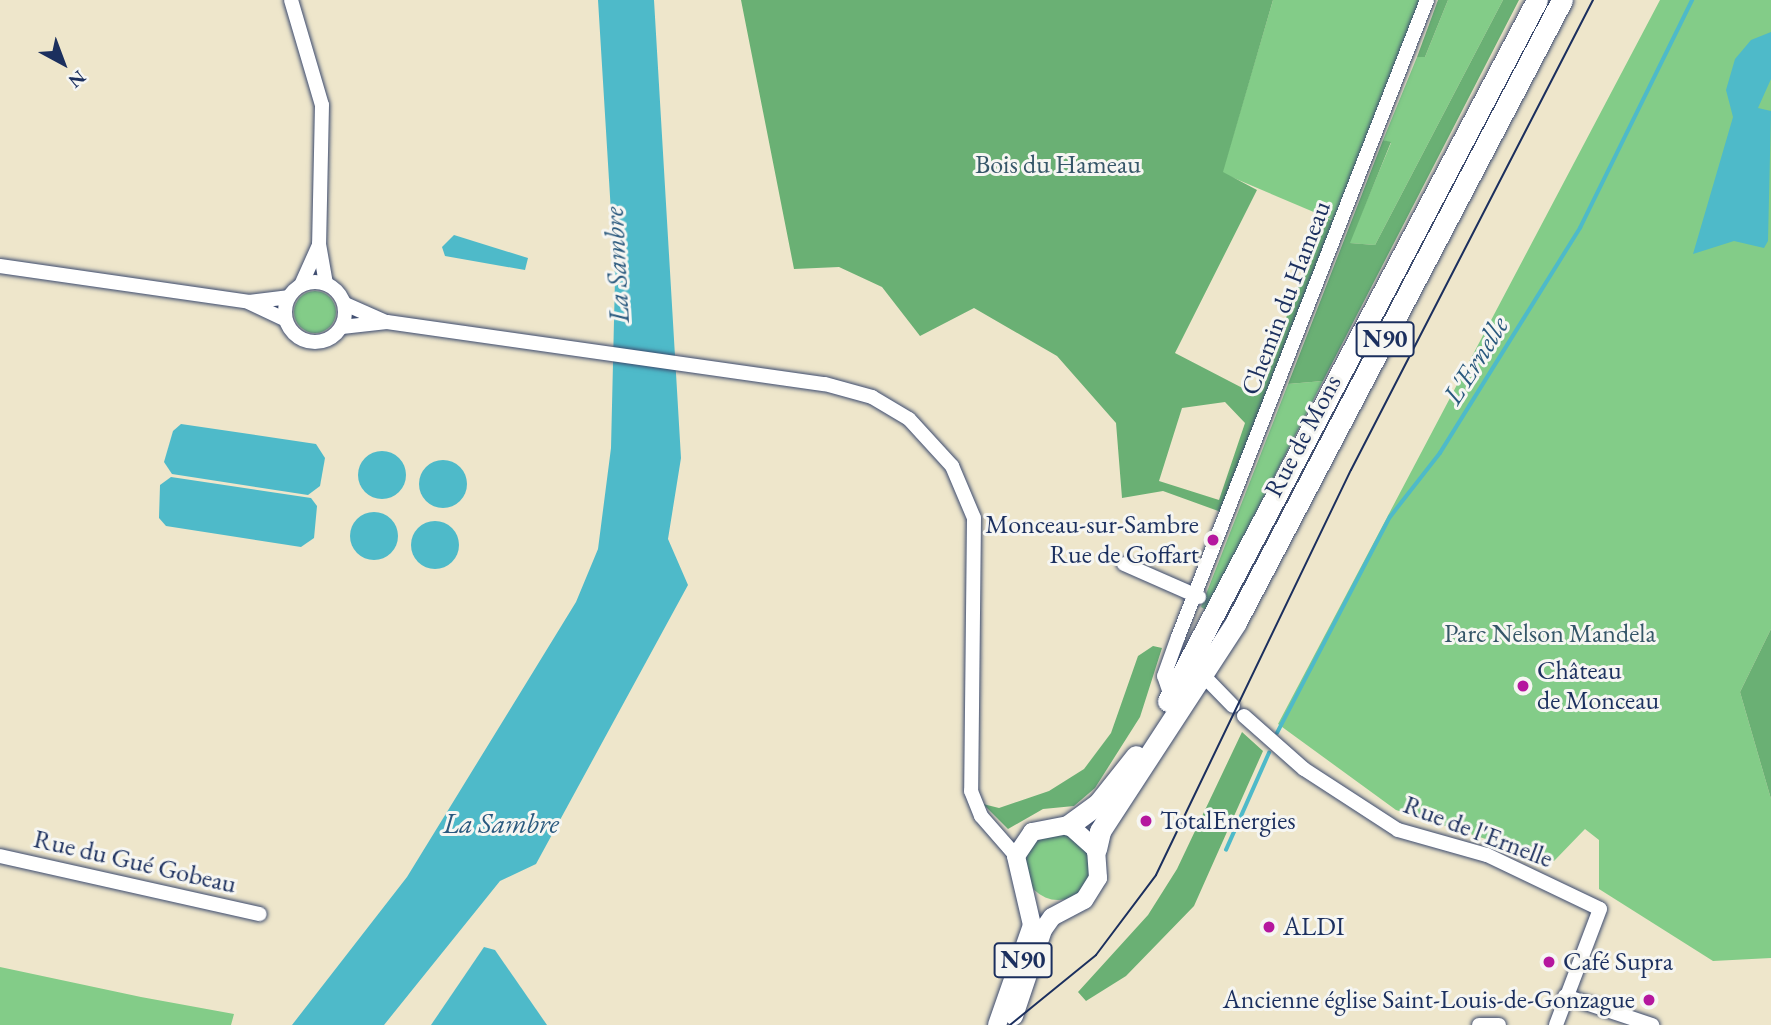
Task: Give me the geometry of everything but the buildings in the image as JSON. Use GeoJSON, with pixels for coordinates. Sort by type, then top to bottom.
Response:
{"type":"FeatureCollection","features":[{"type":"Feature","properties":{"kind":"highway","name":"Rue de Mons"},"geometry":{"type":"LineString","coordinates":[[1097,849],[1100,831],[1195,666],[1202,617],[1537,0]]}},
{"type":"Feature","properties":{"kind":"highway","name":"Rue de Mons"},"geometry":{"type":"LineString","coordinates":[[1069,825],[1098,804],[1130,764],[1171,696],[1256,586],[1562,0]]}},
{"type":"Feature","properties":{"kind":"main road","name":"Rue de Mons"},"geometry":{"type":"LineString","coordinates":[[1025,839],[1050,824],[1069,825]]}},
{"type":"Feature","properties":{"kind":"main road"},"geometry":{"type":"LineString","coordinates":[[1069,825],[1097,849]]}},
{"type":"Feature","properties":{"kind":"main road"},"geometry":{"type":"LineString","coordinates":[[1016,856],[1025,839]]}},
{"type":"Feature","properties":{"kind":"main road","name":"Rue de Mons"},"geometry":{"type":"LineString","coordinates":[[1014,1016],[1043,930],[1095,888],[1097,849]]}},
{"type":"Feature","properties":{"kind":"main road","name":"N90"},"geometry":{"type":"LineString","coordinates":[[997,1025],[1028,944],[1032,925],[1016,856]]}},
{"type":"Feature","properties":{"kind":"main road","name":"N90"},"geometry":{"type":"LineString","coordinates":[[1023,892],[1044,907],[1069,908]]}},
{"type":"Feature","properties":{"kind":"street"},"geometry":{"type":"LineString","coordinates":[[291,0],[323,106],[319,244],[326,283],[345,304],[387,322]]}},
{"type":"Feature","properties":{"kind":"street","name":"Chemin du Hameau"},"geometry":{"type":"LineString","coordinates":[[1171,696],[1164,676],[1185,629],[1202,617],[1199,597],[1427,0]]}},
{"type":"Feature","properties":{"kind":"street"},"geometry":{"type":"LineString","coordinates":[[0,266],[249,302],[288,297],[301,285],[319,244]]}},
{"type":"Feature","properties":{"kind":"street"},"geometry":{"type":"LineString","coordinates":[[301,285],[326,283]]}},
{"type":"Feature","properties":{"kind":"street"},"geometry":{"type":"LineString","coordinates":[[285,319],[288,297]]}},
{"type":"Feature","properties":{"kind":"street"},"geometry":{"type":"LineString","coordinates":[[249,302],[285,319],[294,334],[311,342],[328,339],[342,327],[387,322],[718,369],[872,397],[909,419],[952,466],[977,538],[971,791],[974,805],[1016,856]]}},
{"type":"Feature","properties":{"kind":"street"},"geometry":{"type":"LineString","coordinates":[[342,327],[345,304]]}},
{"type":"Feature","properties":{"kind":"street"},"geometry":{"type":"LineString","coordinates":[[1124,564],[1199,597]]}},
{"type":"Feature","properties":{"kind":"street"},"geometry":{"type":"LineString","coordinates":[[1185,629],[1195,666]]}},
{"type":"Feature","properties":{"kind":"street","name":"Rue de l'Ernelle"},"geometry":{"type":"LineString","coordinates":[[1195,666],[1239,711],[1304,769],[1398,830],[1487,855],[1600,909],[1565,996]]}},
{"type":"Feature","properties":{"kind":"street"},"geometry":{"type":"LineString","coordinates":[[998,832],[1025,839]]}},
{"type":"Feature","properties":{"kind":"street","name":"Rue du Gué Gobeau"},"geometry":{"type":"LineString","coordinates":[[0,856],[260,914]]}},
{"type":"Feature","properties":{"kind":"street"},"geometry":{"type":"LineString","coordinates":[[1556,1025],[1565,996],[1652,1025]]}},
{"type":"Feature","properties":{"kind":"street"},"geometry":{"type":"LineString","coordinates":[[1479,1025],[1499,1025]]}},
{"type":"Feature","properties":{"kind":"green space","name":"Bois du Hameau"},"geometry":{"type":"Polygon","coordinates":[[[741,0],[1273,0],[1223,172],[1257,190],[1175,353],[1256,395],[1325,218],[1335,221],[1221,512],[1163,491],[1122,498],[1116,423],[1057,356],[974,308],[920,336],[882,287],[839,267],[794,269],[741,0]],[[1225,402],[1182,408],[1159,481],[1219,500],[1245,423],[1225,402]]]}},
{"type":"Feature","properties":{"kind":"green space"},"geometry":{"type":"Polygon","coordinates":[[[1273,0],[1420,0],[1335,221],[1222,173],[1273,0]]]}},
{"type":"Feature","properties":{"kind":"green space"},"geometry":{"type":"Polygon","coordinates":[[[1438,0],[1448,0],[1425,57],[1417,57],[1438,0]]]}},
{"type":"Feature","properties":{"kind":"green space"},"geometry":{"type":"Polygon","coordinates":[[[1448,0],[1503,0],[1375,245],[1349,243],[1391,143],[1383,140],[1417,57],[1425,57],[1448,0]]]}},
{"type":"Feature","properties":{"kind":"green space"},"geometry":{"type":"Polygon","coordinates":[[[1503,0],[1519,0],[1323,381],[1288,384],[1383,140],[1391,142],[1350,243],[1375,245],[1503,0]]]}},
{"type":"Feature","properties":{"kind":"green space","name":"Parc Nelson Mandela"},"geometry":{"type":"Polygon","coordinates":[[[1660,0],[1771,0],[1771,629],[1740,692],[1771,799],[1771,958],[1713,961],[1599,889],[1599,840],[1585,829],[1554,861],[1396,810],[1278,724],[1660,0]]]}},
{"type":"Feature","properties":{"kind":"green space"},"geometry":{"type":"Polygon","coordinates":[[[315,291],[330,297],[336,312],[330,327],[315,333],[300,327],[294,312],[300,297],[315,291]]]}},
{"type":"Feature","properties":{"kind":"green space"},"geometry":{"type":"Polygon","coordinates":[[[1323,381],[1206,610],[1201,607],[1288,384],[1323,381]]]}},
{"type":"Feature","properties":{"kind":"green space"},"geometry":{"type":"Polygon","coordinates":[[[1771,629],[1771,799],[1740,692],[1771,629]]]}},
{"type":"Feature","properties":{"kind":"green space"},"geometry":{"type":"Polygon","coordinates":[[[1153,646],[1162,648],[1140,717],[1095,788],[1074,806],[1043,809],[1008,829],[983,804],[999,808],[1049,791],[1084,769],[1111,733],[1138,656],[1153,646]]]}},
{"type":"Feature","properties":{"kind":"green space"},"geometry":{"type":"Polygon","coordinates":[[[1242,732],[1263,751],[1194,906],[1126,976],[1086,1001],[1078,992],[1148,915],[1177,869],[1242,732]]]}},
{"type":"Feature","properties":{"kind":"green space"},"geometry":{"type":"Polygon","coordinates":[[[1058,834],[1081,844],[1091,867],[1081,890],[1058,900],[1035,890],[1025,867],[1035,844],[1058,834]]]}},
{"type":"Feature","properties":{"kind":"green space"},"geometry":{"type":"Polygon","coordinates":[[[0,967],[234,1014],[231,1025],[0,1025],[0,967]]]}},
{"type":"Feature","properties":{"kind":"water","name":"La Sambre"},"geometry":{"type":"Polygon","coordinates":[[[598,0],[654,0],[681,458],[668,539],[688,585],[536,864],[500,881],[384,1025],[292,1025],[407,877],[576,602],[598,549],[611,448],[615,278],[598,0]]]}},
{"type":"Feature","properties":{"kind":"water"},"geometry":{"type":"Polygon","coordinates":[[[1771,32],[1771,79],[1758,108],[1771,111],[1768,241],[1764,248],[1734,241],[1693,254],[1733,117],[1726,90],[1735,59],[1751,40],[1771,32]]]}},
{"type":"Feature","properties":{"kind":"water"},"geometry":{"type":"Polygon","coordinates":[[[454,235],[528,258],[525,270],[445,256],[442,247],[454,235]]]}},
{"type":"Feature","properties":{"kind":"water"},"geometry":{"type":"Polygon","coordinates":[[[181,424],[316,444],[325,458],[320,486],[308,495],[172,474],[164,462],[173,431],[181,424]]]}},
{"type":"Feature","properties":{"kind":"water"},"geometry":{"type":"Polygon","coordinates":[[[382,451],[399,458],[406,475],[399,492],[382,499],[365,492],[358,475],[365,458],[382,451]]]}},
{"type":"Feature","properties":{"kind":"water"},"geometry":{"type":"Polygon","coordinates":[[[443,460],[460,467],[467,484],[460,501],[443,508],[426,501],[419,484],[426,467],[443,460]]]}},
{"type":"Feature","properties":{"kind":"water"},"geometry":{"type":"Polygon","coordinates":[[[171,477],[311,498],[317,506],[314,538],[301,547],[166,526],[159,518],[160,485],[171,477]]]}},
{"type":"Feature","properties":{"kind":"water"},"geometry":{"type":"Polygon","coordinates":[[[374,512],[391,519],[398,536],[391,553],[374,560],[357,553],[350,536],[357,519],[374,512]]]}},
{"type":"Feature","properties":{"kind":"water"},"geometry":{"type":"Polygon","coordinates":[[[435,521],[452,528],[459,545],[452,562],[435,569],[418,562],[411,545],[418,528],[435,521]]]}},
{"type":"Feature","properties":{"kind":"water"},"geometry":{"type":"Polygon","coordinates":[[[484,947],[495,950],[547,1025],[431,1025],[484,947]]]}},
{"type":"Feature","properties":{"kind":"waterway","name":"L'Ernelle"},"geometry":{"type":"LineString","coordinates":[[1277,733],[1390,517],[1440,453],[1580,228],[1692,0]]}},
{"type":"Feature","properties":{"kind":"waterway","name":"L'Ernelle"},"geometry":{"type":"LineString","coordinates":[[1226,850],[1269,753]]}},
{"type":"Feature","properties":{"kind":"tram line"},"geometry":{"type":"LineString","coordinates":[[1010,1025],[1096,955],[1156,875],[1351,470],[1593,0]]}},
{"type":"Feature","properties":{"kind":"place","name":"Monceau-sur-Sambre Rue de Goffart"},"geometry":{"type":"Point","coordinates":[1213,540]}},
{"type":"Feature","properties":{"kind":"place","name":"Château de Monceau"},"geometry":{"type":"Point","coordinates":[1523,686]}},
{"type":"Feature","properties":{"kind":"place","name":"TotalEnergies"},"geometry":{"type":"Point","coordinates":[1146,821]}},
{"type":"Feature","properties":{"kind":"place","name":"ALDI"},"geometry":{"type":"Point","coordinates":[1269,927]}},
{"type":"Feature","properties":{"kind":"place","name":"Café Supra"},"geometry":{"type":"Point","coordinates":[1549,962]}},
{"type":"Feature","properties":{"kind":"place","name":"Ancienne église Saint-Louis-de-Gonzague"},"geometry":{"type":"Point","coordinates":[1649,1000]}}]}
